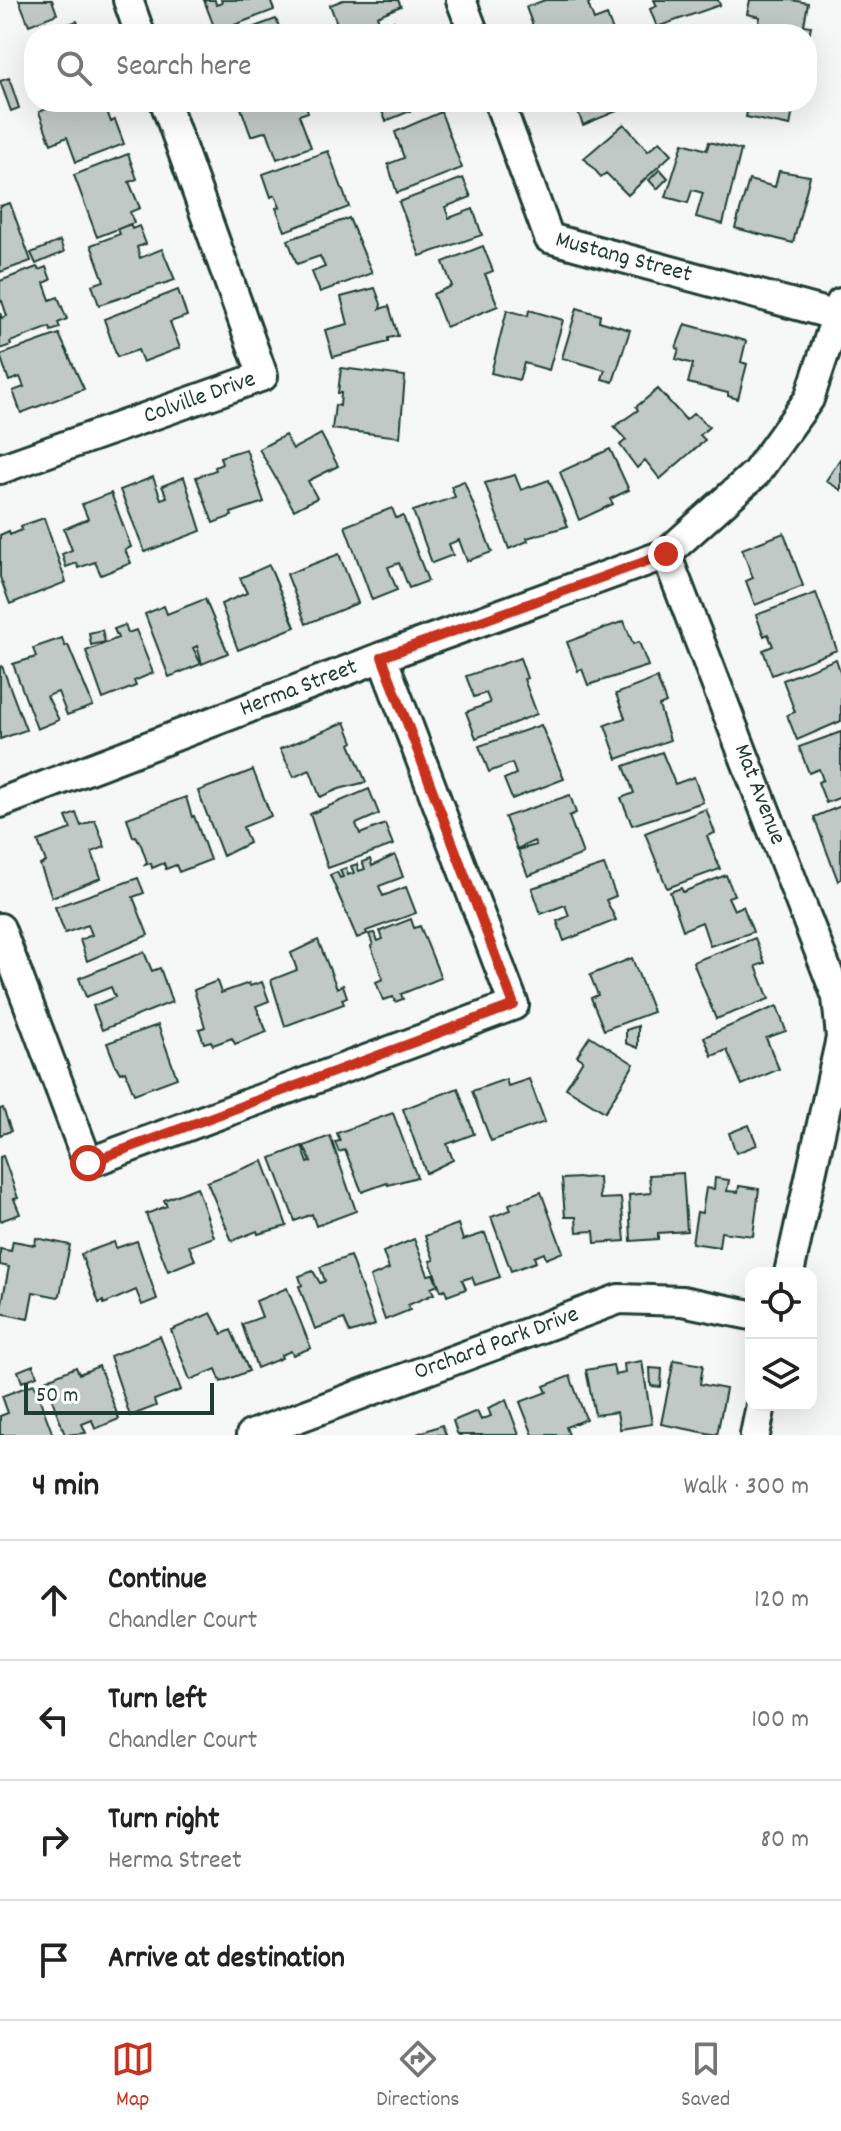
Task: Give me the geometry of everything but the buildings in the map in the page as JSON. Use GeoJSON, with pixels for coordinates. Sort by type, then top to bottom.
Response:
{"type":"FeatureCollection","features":[{"type":"Feature","properties":{"kind":"street"},"geometry":{"type":"LineString","coordinates":[[128,0],[136,24]]}},
{"type":"Feature","properties":{"kind":"street"},"geometry":{"type":"LineString","coordinates":[[461,0],[470,24]]}},
{"type":"Feature","properties":{"kind":"street","name":"Colville Drive"},"geometry":{"type":"LineString","coordinates":[[0,469],[263,376],[169,112]]}},
{"type":"Feature","properties":{"kind":"street","name":"Mustang Street"},"geometry":{"type":"LineString","coordinates":[[503,112],[549,238],[840,309]]}},
{"type":"Feature","properties":{"kind":"street","name":"Herma Street"},"geometry":{"type":"LineString","coordinates":[[0,803],[382,657],[666,554],[756,473],[809,399],[840,309]]}},
{"type":"Feature","properties":{"kind":"street","name":"Mat Avenue"},"geometry":{"type":"LineString","coordinates":[[666,554],[837,997],[841,1038],[790,1267]]}},
{"type":"Feature","properties":{"kind":"street"},"geometry":{"type":"LineString","coordinates":[[0,928],[88,1163],[514,1005],[382,657]]}},
{"type":"Feature","properties":{"kind":"street","name":"Orchard Park Drive"},"geometry":{"type":"LineString","coordinates":[[251,1435],[619,1299],[682,1301],[745,1314]]}},
{"type":"Feature","properties":{"kind":"street"},"geometry":{"type":"LineString","coordinates":[[755,1435],[760,1411]]}},
{"type":"Feature","properties":{"kind":"route"},"geometry":{"type":"LineString","coordinates":[[88,1163],[514,1005],[382,657],[666,554]]}}]}
